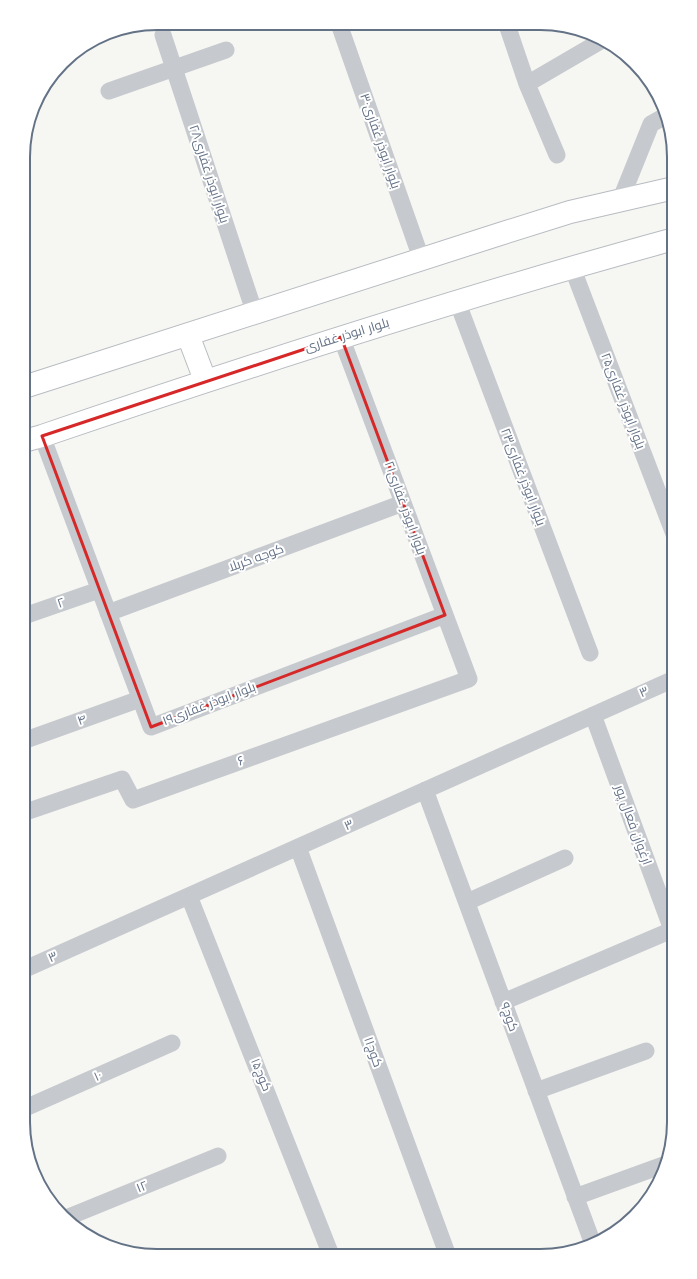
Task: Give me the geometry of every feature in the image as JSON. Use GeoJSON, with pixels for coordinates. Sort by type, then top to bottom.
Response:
{"type":"FeatureCollection","features":[{"type":"Feature","properties":{"kind":"main road"},"geometry":{"type":"LineString","coordinates":[[30,385],[255,314],[421,258],[570,212],[667,190]]}},
{"type":"Feature","properties":{"kind":"main road","name":"بلوار ابوذر غفاری"},"geometry":{"type":"LineString","coordinates":[[33,438],[341,336],[572,267],[667,241]]}},
{"type":"Feature","properties":{"kind":"main road"},"geometry":{"type":"LineString","coordinates":[[188,335],[205,380]]}},
{"type":"Feature","properties":{"kind":"street","name":"بلوار ابوذر غفاری۳۰"},"geometry":{"type":"LineString","coordinates":[[341,30],[421,258]]}},
{"type":"Feature","properties":{"kind":"street"},"geometry":{"type":"LineString","coordinates":[[509,30],[527,84],[556,155]]}},
{"type":"Feature","properties":{"kind":"street","name":"بلوار ابوذر غفاری۲۸"},"geometry":{"type":"LineString","coordinates":[[164,35],[255,314]]}},
{"type":"Feature","properties":{"kind":"street"},"geometry":{"type":"LineString","coordinates":[[527,84],[596,43]]}},
{"type":"Feature","properties":{"kind":"street"},"geometry":{"type":"LineString","coordinates":[[109,91],[226,50]]}},
{"type":"Feature","properties":{"kind":"street"},"geometry":{"type":"LineString","coordinates":[[620,200],[651,124],[661,119]]}},
{"type":"Feature","properties":{"kind":"street","name":"بلوار ابوذر غفاری۲۵"},"geometry":{"type":"LineString","coordinates":[[572,267],[667,516]]}},
{"type":"Feature","properties":{"kind":"street","name":"بلوار ابوذر غفاری۲۳"},"geometry":{"type":"LineString","coordinates":[[457,301],[590,653]]}},
{"type":"Feature","properties":{"kind":"street","name":"۲۱بلوار ابوذر غفاری"},"geometry":{"type":"LineString","coordinates":[[341,336],[469,679]]}},
{"type":"Feature","properties":{"kind":"street","name":"بلوار ابوذر غفاری۱۹"},"geometry":{"type":"LineString","coordinates":[[33,438],[99,590],[151,727],[445,615]]}},
{"type":"Feature","properties":{"kind":"street","name":"کوچه کربلا"},"geometry":{"type":"LineString","coordinates":[[108,613],[403,503]]}},
{"type":"Feature","properties":{"kind":"street","name":"۲"},"geometry":{"type":"LineString","coordinates":[[30,614],[99,590]]}},
{"type":"Feature","properties":{"kind":"street","name":"۶"},"geometry":{"type":"LineString","coordinates":[[30,811],[122,779],[133,800],[469,679]]}},
{"type":"Feature","properties":{"kind":"street","name":"۳"},"geometry":{"type":"LineString","coordinates":[[30,967],[667,682]]}},
{"type":"Feature","properties":{"kind":"street","name":"۴"},"geometry":{"type":"LineString","coordinates":[[30,738],[140,698]]}},
{"type":"Feature","properties":{"kind":"street","name":"ارغوان فعال پور"},"geometry":{"type":"LineString","coordinates":[[593,715],[667,917]]}},
{"type":"Feature","properties":{"kind":"street","name":"۹کوچ"},"geometry":{"type":"LineString","coordinates":[[425,790],[591,1238]]}},
{"type":"Feature","properties":{"kind":"street","name":"۱۱کوچ"},"geometry":{"type":"LineString","coordinates":[[298,847],[445,1249]]}},
{"type":"Feature","properties":{"kind":"street"},"geometry":{"type":"LineString","coordinates":[[466,902],[565,858]]}},
{"type":"Feature","properties":{"kind":"street","name":"۱۵کوچ"},"geometry":{"type":"LineString","coordinates":[[189,896],[329,1249]]}},
{"type":"Feature","properties":{"kind":"street"},"geometry":{"type":"LineString","coordinates":[[503,1002],[667,935]]}},
{"type":"Feature","properties":{"kind":"street","name":"۱۰"},"geometry":{"type":"LineString","coordinates":[[30,1106],[172,1043]]}},
{"type":"Feature","properties":{"kind":"street"},"geometry":{"type":"LineString","coordinates":[[536,1091],[646,1051]]}},
{"type":"Feature","properties":{"kind":"street","name":"۱۲"},"geometry":{"type":"LineString","coordinates":[[71,1216],[218,1156]]}},
{"type":"Feature","properties":{"kind":"street"},"geometry":{"type":"LineString","coordinates":[[575,1197],[658,1167]]}},
{"type":"Feature","properties":{"kind":"highlighted area"},"geometry":{"type":"Polygon","coordinates":[[[341,337],[445,615],[151,727],[42,436],[341,337]]]}}]}
